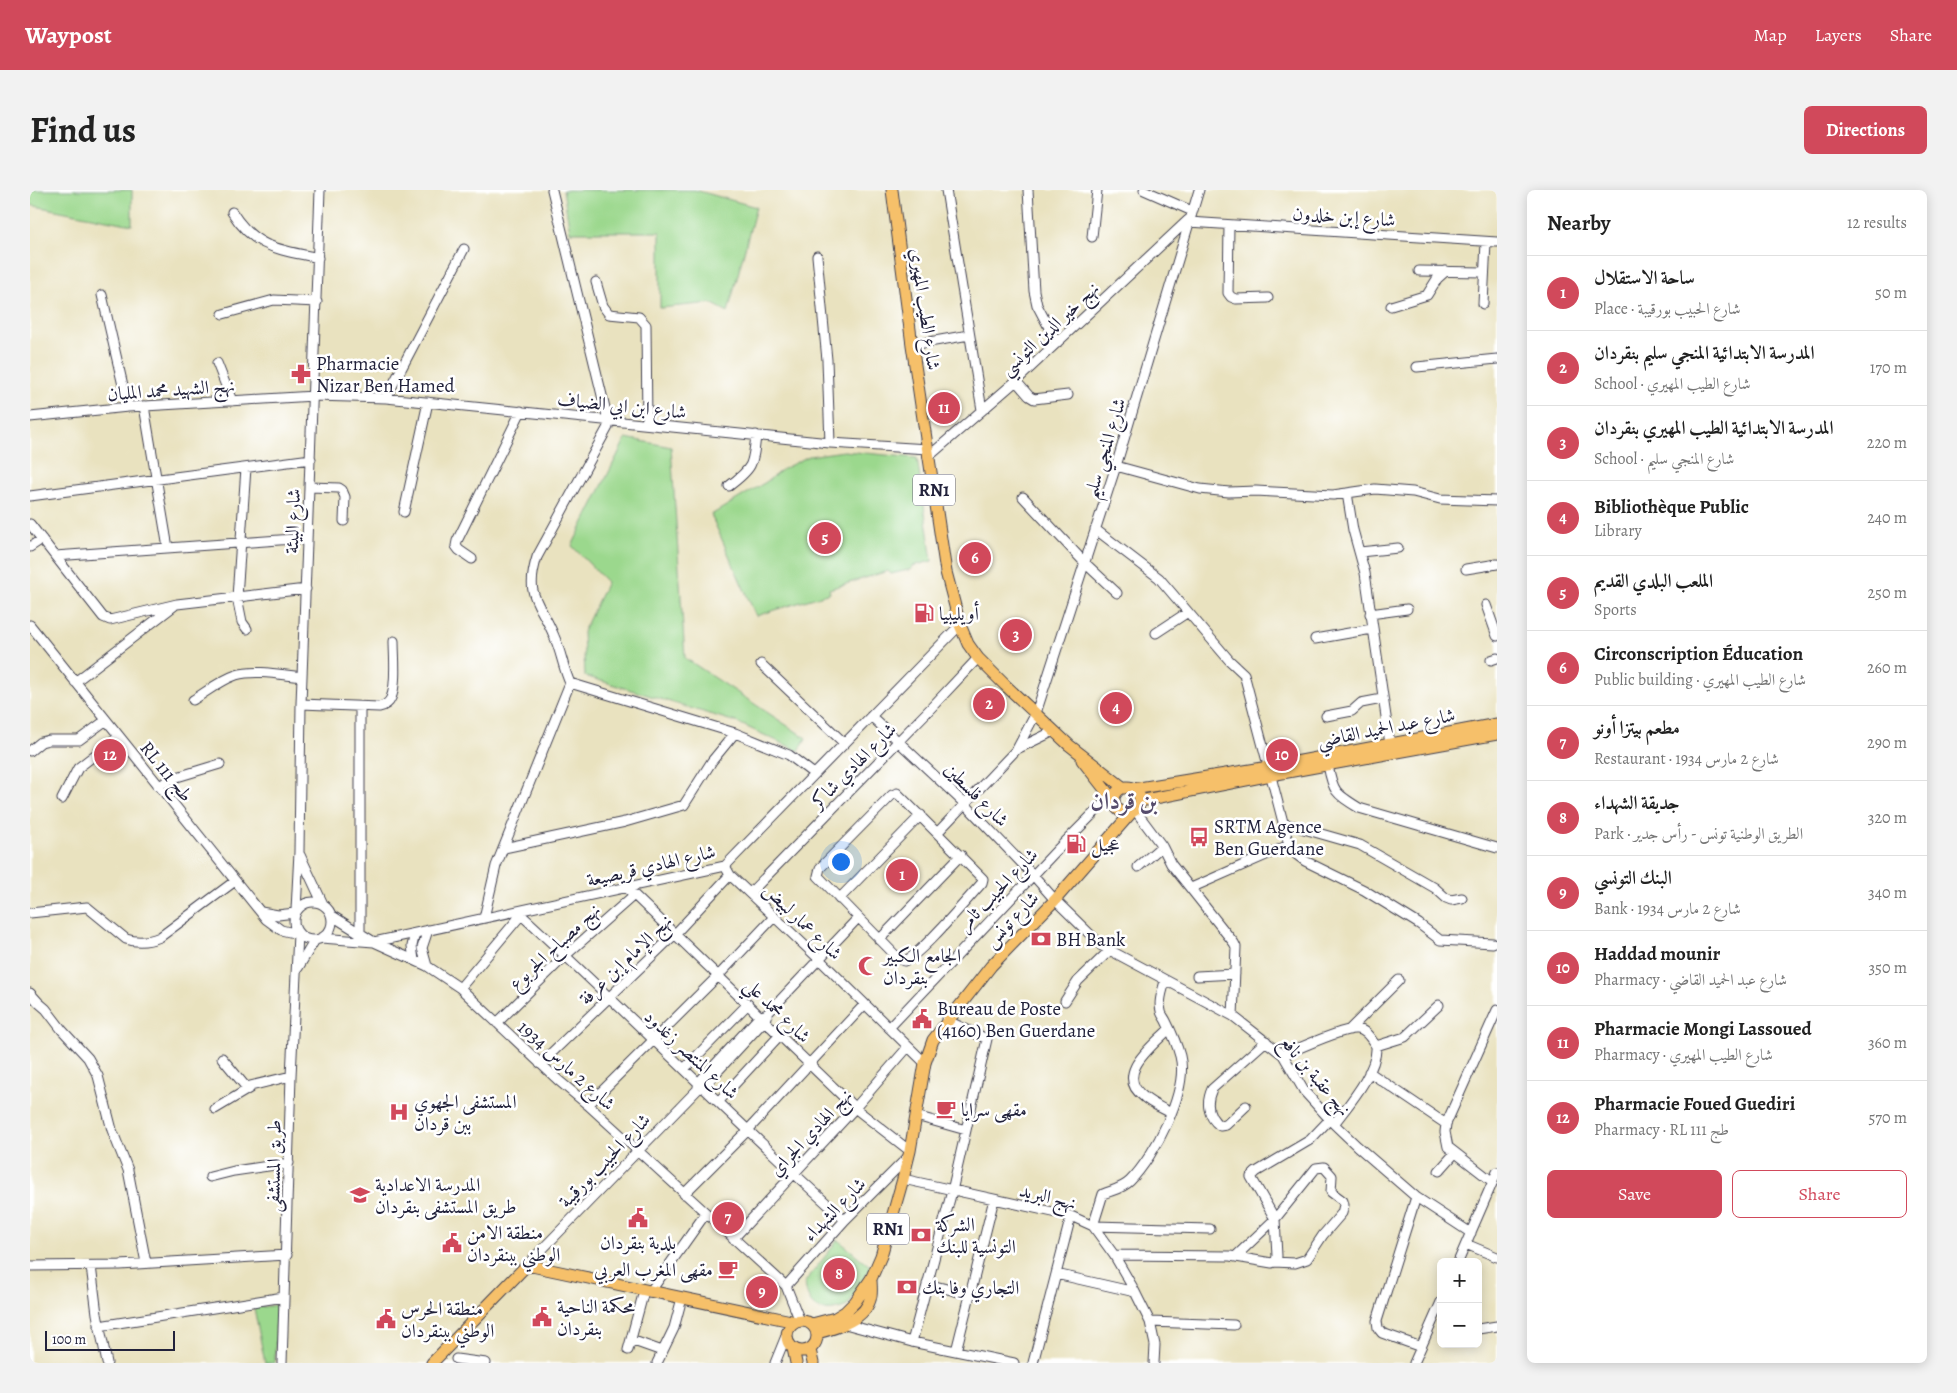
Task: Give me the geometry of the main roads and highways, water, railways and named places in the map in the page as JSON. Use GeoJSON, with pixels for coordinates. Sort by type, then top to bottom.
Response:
{"type":"FeatureCollection","features":[{"type":"Feature","properties":{"kind":"main road","name":"شارع الطيب المهيري"},"geometry":{"type":"LineString","coordinates":[[892,190],[912,345],[946,572],[960,625],[968,644],[978,658],[1069,745]]}},
{"type":"Feature","properties":{"kind":"main road","name":"شارع عبد الحميد القاضي"},"geometry":{"type":"LineString","coordinates":[[1129,788],[1328,765],[1497,724]]}},
{"type":"Feature","properties":{"kind":"main road","name":"شارع عبد الحميد القاضي"},"geometry":{"type":"LineString","coordinates":[[1132,809],[1270,771],[1390,749],[1497,734]]}},
{"type":"Feature","properties":{"kind":"main road","name":"RN1"},"geometry":{"type":"LineString","coordinates":[[1069,745],[1139,796],[1132,809],[1115,805],[1069,745]]}},
{"type":"Feature","properties":{"kind":"main road"},"geometry":{"type":"LineString","coordinates":[[1112,799],[1117,792],[1129,788]]}},
{"type":"Feature","properties":{"kind":"main road","name":"شارع تونس"},"geometry":{"type":"LineString","coordinates":[[871,1279],[881,1256],[903,1179],[925,1063],[933,1040],[946,1020],[991,966],[1055,900],[1114,833],[1132,809]]}},
{"type":"Feature","properties":{"kind":"main road","name":"شارع الحبيب بورقيبة"},"geometry":{"type":"LineString","coordinates":[[432,1363],[527,1266],[798,1322]]}},
{"type":"Feature","properties":{"kind":"main road","name":"RN1"},"geometry":{"type":"LineString","coordinates":[[798,1322],[815,1329],[845,1324],[866,1308],[871,1296],[871,1279]]}},
{"type":"Feature","properties":{"kind":"main road","name":"RN1"},"geometry":{"type":"LineString","coordinates":[[815,1329],[844,1312],[855,1302],[871,1279]]}},
{"type":"Feature","properties":{"kind":"main road"},"geometry":{"type":"LineString","coordinates":[[796,1363],[793,1348],[788,1340],[788,1331],[798,1322]]}},
{"type":"Feature","properties":{"kind":"main road"},"geometry":{"type":"LineString","coordinates":[[793,1348],[801,1351],[810,1350],[816,1342],[815,1329]]}},
{"type":"Feature","properties":{"kind":"main road"},"geometry":{"type":"LineString","coordinates":[[810,1350],[813,1363]]}},
{"type":"Feature","properties":{"kind":"place","name":"Pharmacie Nizar Ben Hamed"},"geometry":{"type":"Point","coordinates":[301,374]}},
{"type":"Feature","properties":{"kind":"place","name":"Pharmacie Mongi Lassoued"},"geometry":{"type":"Point","coordinates":[944,408]}},
{"type":"Feature","properties":{"kind":"place","name":"الملعب البلدي القديم"},"geometry":{"type":"Point","coordinates":[825,538]}},
{"type":"Feature","properties":{"kind":"place","name":"Circonscription Éducation"},"geometry":{"type":"Point","coordinates":[975,558]}},
{"type":"Feature","properties":{"kind":"place","name":"أويليبيا"},"geometry":{"type":"Point","coordinates":[924,613]}},
{"type":"Feature","properties":{"kind":"place","name":"المدرسة الابتدائية الطيب المهيري بنقردان"},"geometry":{"type":"Point","coordinates":[1016,635]}},
{"type":"Feature","properties":{"kind":"place","name":"المدرسة الابتدائية المنجي سليم بنقردان"},"geometry":{"type":"Point","coordinates":[989,704]}},
{"type":"Feature","properties":{"kind":"place","name":"Bibliothèque Public"},"geometry":{"type":"Point","coordinates":[1116,708]}},
{"type":"Feature","properties":{"kind":"place","name":"Pharmacie Foued Guediri"},"geometry":{"type":"Point","coordinates":[110,755]}},
{"type":"Feature","properties":{"kind":"place","name":"Haddad mounir"},"geometry":{"type":"Point","coordinates":[1282,755]}},
{"type":"Feature","properties":{"kind":"place","name":"SRTM Agence Ben Guerdane"},"geometry":{"type":"Point","coordinates":[1199,837]}},
{"type":"Feature","properties":{"kind":"place","name":"عجيل"},"geometry":{"type":"Point","coordinates":[1076,844]}},
{"type":"Feature","properties":{"kind":"place","name":"ساحة الاستقلال"},"geometry":{"type":"Point","coordinates":[902,875]}},
{"type":"Feature","properties":{"kind":"place","name":"BH Bank"},"geometry":{"type":"Point","coordinates":[1041,939]}},
{"type":"Feature","properties":{"kind":"place","name":"الجامع الكبير بنقردان"},"geometry":{"type":"Point","coordinates":[868,966]}},
{"type":"Feature","properties":{"kind":"place","name":"Bureau de Poste (4160) Ben Guerdane"},"geometry":{"type":"Point","coordinates":[922,1019]}},
{"type":"Feature","properties":{"kind":"place","name":"مقهى سرايا"},"geometry":{"type":"Point","coordinates":[946,1109]}},
{"type":"Feature","properties":{"kind":"place","name":"المستشفى الجهوي ببن قردان"},"geometry":{"type":"Point","coordinates":[399,1112]}},
{"type":"Feature","properties":{"kind":"place","name":"المدرسة الاعدادية طريق المستشفى بنقردان"},"geometry":{"type":"Point","coordinates":[360,1195]}},
{"type":"Feature","properties":{"kind":"place","name":"بلدية بنقردان"},"geometry":{"type":"Point","coordinates":[638,1218]}},
{"type":"Feature","properties":{"kind":"place","name":"مطعم بيتزا أونو"},"geometry":{"type":"Point","coordinates":[728,1218]}},
{"type":"Feature","properties":{"kind":"place","name":"الشركة التونسية للبنك"},"geometry":{"type":"Point","coordinates":[921,1235]}},
{"type":"Feature","properties":{"kind":"place","name":"منطقة الامن الوطني ببنقردان"},"geometry":{"type":"Point","coordinates":[452,1243]}},
{"type":"Feature","properties":{"kind":"place","name":"مقهى المغرب العربي"},"geometry":{"type":"Point","coordinates":[728,1269]}},
{"type":"Feature","properties":{"kind":"place","name":"جديقة الشهداء"},"geometry":{"type":"Point","coordinates":[839,1274]}},
{"type":"Feature","properties":{"kind":"place","name":"التجاري وفا بنك"},"geometry":{"type":"Point","coordinates":[907,1287]}},
{"type":"Feature","properties":{"kind":"place","name":"البنك التونسي"},"geometry":{"type":"Point","coordinates":[762,1292]}},
{"type":"Feature","properties":{"kind":"place","name":"محكمة الناحية بنقردان"},"geometry":{"type":"Point","coordinates":[542,1317]}},
{"type":"Feature","properties":{"kind":"place","name":"منطقة الحرس الوطني ببنقردان"},"geometry":{"type":"Point","coordinates":[386,1319]}},
{"type":"Feature","properties":{"kind":"district","name":"بن قردان"},"geometry":{"type":"Point","coordinates":[1124,801]}}]}
